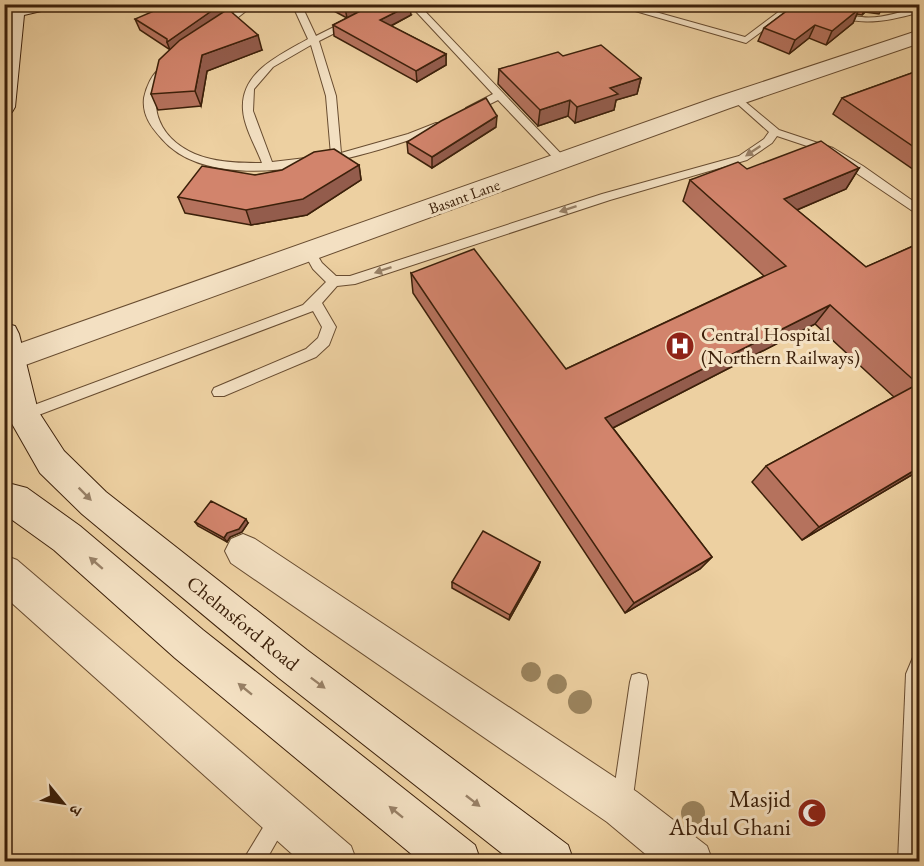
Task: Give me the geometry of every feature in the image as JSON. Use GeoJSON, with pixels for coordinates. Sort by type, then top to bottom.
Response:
{"type":"FeatureCollection","features":[{"type":"Feature","properties":{"kind":"main road"},"geometry":{"type":"LineString","coordinates":[[4,107],[14,8],[47,4]]}},
{"type":"Feature","properties":{"kind":"main road","name":"Chelmsford Road"},"geometry":{"type":"LineString","coordinates":[[7,346],[23,415],[52,462],[94,503],[293,664],[551,861]]}},
{"type":"Feature","properties":{"kind":"main road"},"geometry":{"type":"LineString","coordinates":[[52,462],[10,498],[67,538],[189,644],[458,861]]}},
{"type":"Feature","properties":{"kind":"street","name":"Basant Lane"},"geometry":{"type":"LineString","coordinates":[[7,346],[309,251],[737,98],[920,36]]}},
{"type":"Feature","properties":{"kind":"street"},"geometry":{"type":"LineString","coordinates":[[243,551],[622,807],[692,861]]}},
{"type":"Feature","properties":{"kind":"street"},"geometry":{"type":"LineString","coordinates":[[4,572],[335,861]]}},
{"type":"Feature","properties":{"kind":"lane"},"geometry":{"type":"LineString","coordinates":[[214,31],[251,4]]}},
{"type":"Feature","properties":{"kind":"lane"},"geometry":{"type":"LineString","coordinates":[[296,4],[314,39],[332,95],[336,157]]}},
{"type":"Feature","properties":{"kind":"lane"},"geometry":{"type":"LineString","coordinates":[[269,168],[248,111],[249,88],[270,65],[314,39],[388,4]]}},
{"type":"Feature","properties":{"kind":"lane"},"geometry":{"type":"LineString","coordinates":[[413,4],[561,161]]}},
{"type":"Feature","properties":{"kind":"lane"},"geometry":{"type":"LineString","coordinates":[[615,4],[747,40],[795,4]]}},
{"type":"Feature","properties":{"kind":"lane"},"geometry":{"type":"LineString","coordinates":[[819,4],[842,18],[864,22],[881,21],[920,9]]}},
{"type":"Feature","properties":{"kind":"lane"},"geometry":{"type":"LineString","coordinates":[[169,65],[161,72],[150,91],[148,110],[162,139],[178,152],[200,160],[239,168],[269,168],[381,147],[426,132],[500,95]]}},
{"type":"Feature","properties":{"kind":"lane"},"geometry":{"type":"LineString","coordinates":[[737,98],[775,132],[829,150],[859,168],[920,212]]}},
{"type":"Feature","properties":{"kind":"lane"},"geometry":{"type":"LineString","coordinates":[[309,251],[317,266],[333,281],[350,281],[606,197],[743,158],[768,141],[775,132]]}},
{"type":"Feature","properties":{"kind":"lane"},"geometry":{"type":"LineString","coordinates":[[23,415],[308,309],[333,281]]}},
{"type":"Feature","properties":{"kind":"lane"},"geometry":{"type":"LineString","coordinates":[[219,392],[311,353],[324,341],[329,327],[315,303]]}},
{"type":"Feature","properties":{"kind":"lane"},"geometry":{"type":"LineString","coordinates":[[909,861],[915,674],[920,661]]}},
{"type":"Feature","properties":{"kind":"lane"},"geometry":{"type":"LineString","coordinates":[[622,807],[639,682]]}},
{"type":"Feature","properties":{"kind":"lane"},"geometry":{"type":"LineString","coordinates":[[252,861],[282,815]]}},
{"type":"Feature","properties":{"kind":"building"},"geometry":{"type":"Polygon","coordinates":[[[170,4],[220,5],[167,42],[167,39],[135,19],[170,4]]]}},
{"type":"Feature","properties":{"kind":"building"},"geometry":{"type":"Polygon","coordinates":[[[339,4],[352,4],[345,8],[339,4]]]}},
{"type":"Feature","properties":{"kind":"building"},"geometry":{"type":"Polygon","coordinates":[[[374,4],[410,5],[380,20],[446,54],[416,71],[333,25],[374,4]]]}},
{"type":"Feature","properties":{"kind":"building"},"geometry":{"type":"Polygon","coordinates":[[[796,4],[845,4],[859,9],[832,31],[815,25],[795,40],[764,28],[796,4]]]}},
{"type":"Feature","properties":{"kind":"building"},"geometry":{"type":"Polygon","coordinates":[[[228,9],[258,35],[202,55],[195,91],[151,94],[159,60],[180,40],[228,9]]]}},
{"type":"Feature","properties":{"kind":"building"},"geometry":{"type":"Polygon","coordinates":[[[601,45],[641,78],[610,88],[618,94],[577,107],[570,100],[540,110],[499,69],[558,52],[563,56],[601,45]]]}},
{"type":"Feature","properties":{"kind":"building"},"geometry":{"type":"Polygon","coordinates":[[[920,70],[920,151],[842,98],[920,70]]]}},
{"type":"Feature","properties":{"kind":"building"},"geometry":{"type":"Polygon","coordinates":[[[486,98],[497,116],[432,157],[407,142],[441,121],[486,98]]]}},
{"type":"Feature","properties":{"kind":"building"},"geometry":{"type":"Polygon","coordinates":[[[821,141],[859,168],[784,199],[866,267],[920,243],[920,467],[819,527],[766,466],[918,384],[830,305],[605,418],[712,557],[634,603],[411,273],[474,249],[566,369],[786,266],[690,180],[738,162],[747,169],[821,141]]]}},
{"type":"Feature","properties":{"kind":"building"},"geometry":{"type":"Polygon","coordinates":[[[334,149],[359,165],[303,199],[246,210],[178,197],[202,166],[255,175],[282,170],[314,152],[334,149]]]}},
{"type":"Feature","properties":{"kind":"building"},"geometry":{"type":"Polygon","coordinates":[[[211,501],[246,519],[239,529],[227,533],[224,538],[195,522],[211,501]]]}},
{"type":"Feature","properties":{"kind":"building"},"geometry":{"type":"Polygon","coordinates":[[[483,531],[540,562],[510,615],[452,582],[483,531]]]}},
{"type":"Feature","properties":{"kind":"place","name":"Central Hospital (Northern Railways)"},"geometry":{"type":"Point","coordinates":[680,346]}},
{"type":"Feature","properties":{"kind":"place","name":"Masjid Abdul Ghani"},"geometry":{"type":"Point","coordinates":[812,813]}}]}
